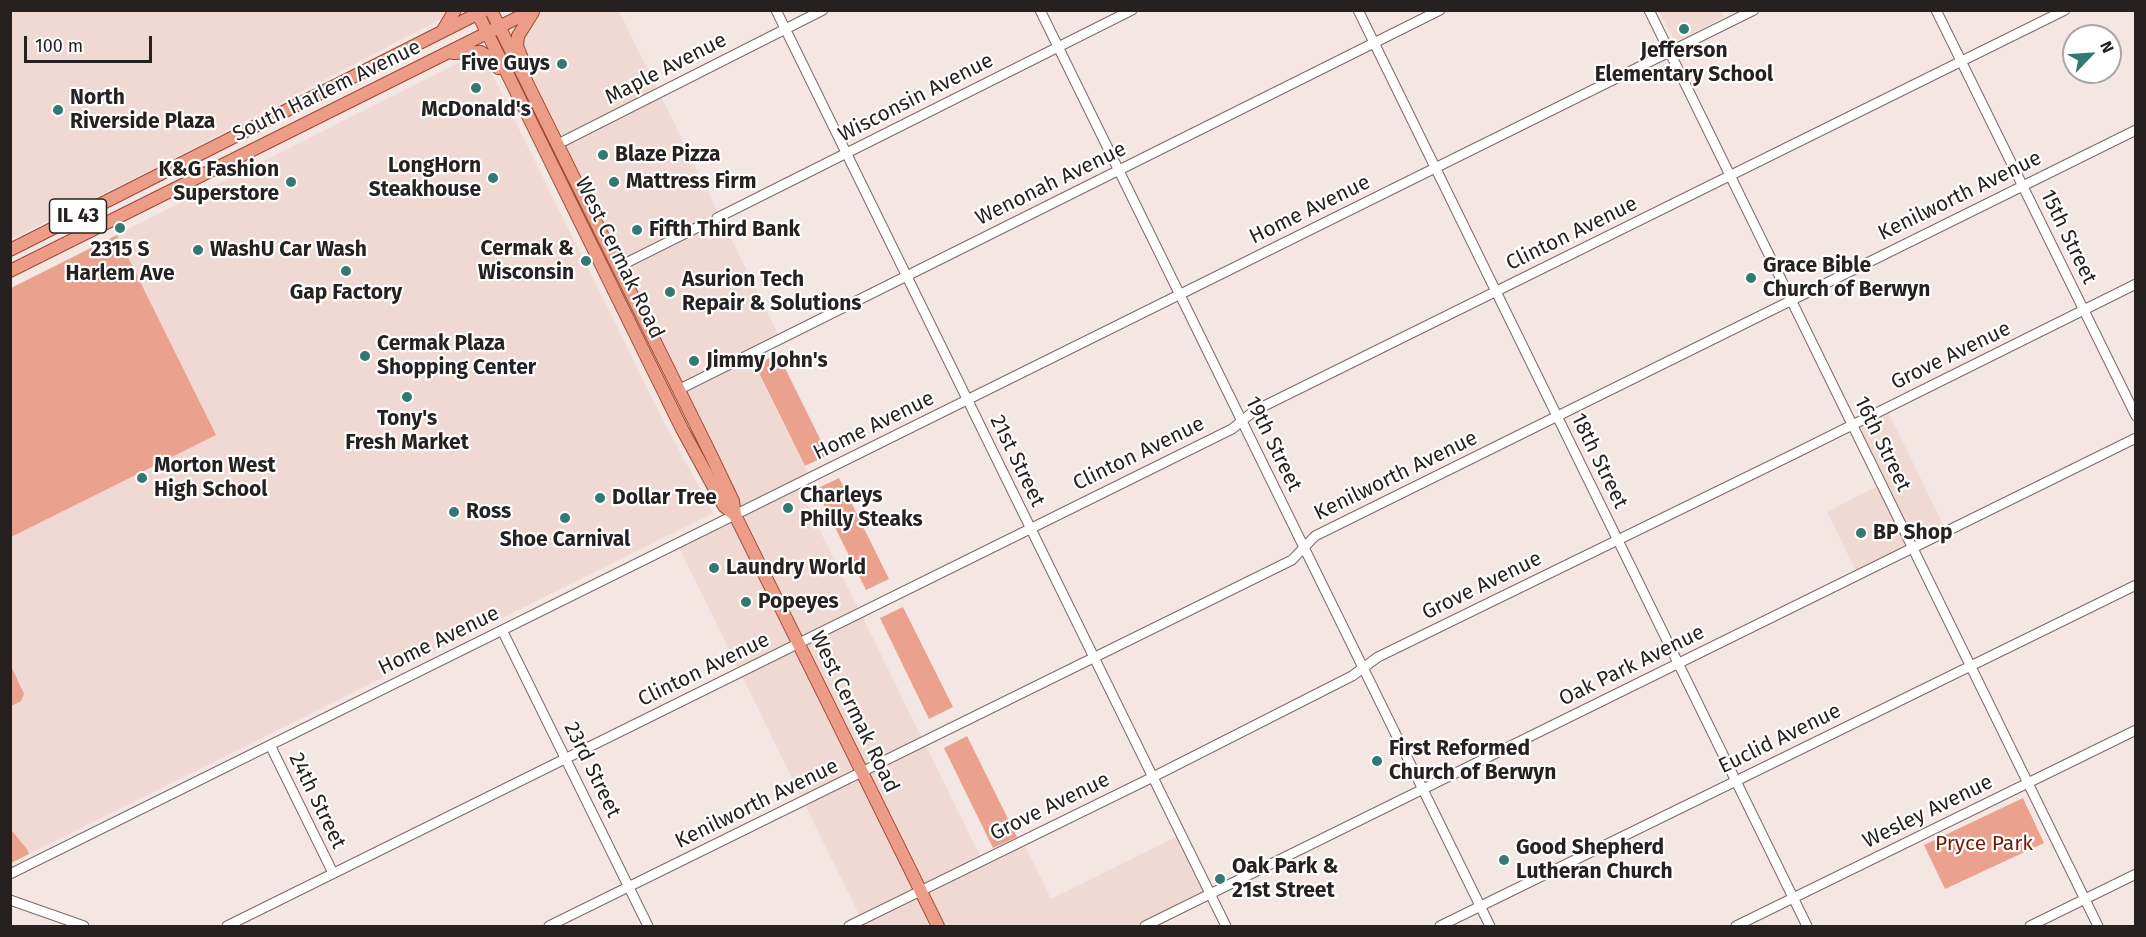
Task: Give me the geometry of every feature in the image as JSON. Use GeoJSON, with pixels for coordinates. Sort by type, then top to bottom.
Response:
{"type":"FeatureCollection","features":[{"type":"Feature","properties":{"kind":"main road"},"geometry":{"type":"LineString","coordinates":[[443,31],[455,10]]}},
{"type":"Feature","properties":{"kind":"main road","name":"West Cermak Road"},"geometry":{"type":"LineString","coordinates":[[491,10],[733,501],[735,515],[938,927]]}},
{"type":"Feature","properties":{"kind":"main road"},"geometry":{"type":"LineString","coordinates":[[528,85],[525,65],[517,46],[518,36],[533,10]]}},
{"type":"Feature","properties":{"kind":"main road","name":"South Harlem Avenue"},"geometry":{"type":"LineString","coordinates":[[10,271],[533,10]]}},
{"type":"Feature","properties":{"kind":"main road","name":"South Harlem Avenue"},"geometry":{"type":"LineString","coordinates":[[10,250],[479,11]]}},
{"type":"Feature","properties":{"kind":"main road","name":"West Cermak Road"},"geometry":{"type":"LineString","coordinates":[[479,11],[487,34],[682,429],[724,506],[735,515]]}},
{"type":"Feature","properties":{"kind":"main road"},"geometry":{"type":"LineString","coordinates":[[446,54],[481,52],[490,58],[513,86]]}},
{"type":"Feature","properties":{"kind":"street","name":"21st Street"},"geometry":{"type":"LineString","coordinates":[[776,10],[1226,927]]}},
{"type":"Feature","properties":{"kind":"street","name":"Maple Avenue"},"geometry":{"type":"LineString","coordinates":[[558,144],[823,10]]}},
{"type":"Feature","properties":{"kind":"street","name":"19th Street"},"geometry":{"type":"LineString","coordinates":[[1040,10],[1490,927]]}},
{"type":"Feature","properties":{"kind":"street","name":"Wisconsin Avenue"},"geometry":{"type":"LineString","coordinates":[[717,218],[1132,10]]}},
{"type":"Feature","properties":{"kind":"street","name":"18th Street"},"geometry":{"type":"LineString","coordinates":[[1358,10],[1807,927]]}},
{"type":"Feature","properties":{"kind":"street","name":"Wenonah Avenue"},"geometry":{"type":"LineString","coordinates":[[678,390],[1440,10]]}},
{"type":"Feature","properties":{"kind":"street","name":"16th Street"},"geometry":{"type":"LineString","coordinates":[[1649,10],[2098,927]]}},
{"type":"Feature","properties":{"kind":"street","name":"Home Avenue"},"geometry":{"type":"LineString","coordinates":[[10,874],[1754,10]]}},
{"type":"Feature","properties":{"kind":"street","name":"15th Street"},"geometry":{"type":"LineString","coordinates":[[1936,10],[2136,416]]}},
{"type":"Feature","properties":{"kind":"street","name":"Clinton Avenue"},"geometry":{"type":"LineString","coordinates":[[227,927],[1232,429],[1254,411],[2065,10]]}},
{"type":"Feature","properties":{"kind":"street","name":"Kenilworth Avenue"},"geometry":{"type":"LineString","coordinates":[[549,927],[1292,560],[1315,536],[2136,130]]}},
{"type":"Feature","properties":{"kind":"street"},"geometry":{"type":"LineString","coordinates":[[618,267],[704,224]]}},
{"type":"Feature","properties":{"kind":"street","name":"Grove Avenue"},"geometry":{"type":"LineString","coordinates":[[849,927],[1352,676],[1378,657],[2136,284]]}},
{"type":"Feature","properties":{"kind":"street","name":"Oak Park Avenue"},"geometry":{"type":"LineString","coordinates":[[1145,927],[2136,438]]}},
{"type":"Feature","properties":{"kind":"street","name":"Euclid Avenue"},"geometry":{"type":"LineString","coordinates":[[1440,927],[2136,585]]}},
{"type":"Feature","properties":{"kind":"street","name":"23rd Street"},"geometry":{"type":"LineString","coordinates":[[502,630],[648,927]]}},
{"type":"Feature","properties":{"kind":"street","name":"Wesley Avenue"},"geometry":{"type":"LineString","coordinates":[[1736,927],[2136,730]]}},
{"type":"Feature","properties":{"kind":"street","name":"24th Street"},"geometry":{"type":"LineString","coordinates":[[270,745],[333,873]]}},
{"type":"Feature","properties":{"kind":"street"},"geometry":{"type":"LineString","coordinates":[[2030,927],[2136,874]]}},
{"type":"Feature","properties":{"kind":"street"},"geometry":{"type":"LineString","coordinates":[[10,900],[84,927]]}},
{"type":"Feature","properties":{"kind":"shaded area","name":"North Riverside Plaza"},"geometry":{"type":"Polygon","coordinates":[[[11,11],[448,11],[441,19],[155,168],[11,239],[11,11]]]}},
{"type":"Feature","properties":{"kind":"shaded area"},"geometry":{"type":"Polygon","coordinates":[[[537,11],[619,11],[780,338],[679,387],[503,28],[537,11]]]}},
{"type":"Feature","properties":{"kind":"shaded area","name":"Jefferson Elementary School"},"geometry":{"type":"Polygon","coordinates":[[[1659,11],[1720,11],[1724,17],[1675,42],[1659,11]]]}},
{"type":"Feature","properties":{"kind":"shaded area"},"geometry":{"type":"Polygon","coordinates":[[[468,58],[486,62],[665,424],[713,513],[11,863],[11,288],[468,58]]]}},
{"type":"Feature","properties":{"kind":"shaded area"},"geometry":{"type":"Polygon","coordinates":[[[750,356],[809,476],[736,513],[681,390],[750,356]]]}},
{"type":"Feature","properties":{"kind":"shaded area"},"geometry":{"type":"Polygon","coordinates":[[[1885,406],[1946,530],[1857,573],[1827,512],[1880,485],[1850,424],[1885,406]]]}},
{"type":"Feature","properties":{"kind":"shaded area"},"geometry":{"type":"Polygon","coordinates":[[[798,486],[983,862],[1023,842],[1051,899],[1180,835],[1209,894],[1142,926],[855,926],[861,919],[678,545],[798,486]]]}},
{"type":"Feature","properties":{"kind":"green space"},"geometry":{"type":"Polygon","coordinates":[[[117,235],[216,435],[11,537],[11,288],[117,235]]]}},
{"type":"Feature","properties":{"kind":"green space"},"geometry":{"type":"Polygon","coordinates":[[[778,354],[828,455],[805,466],[755,365],[778,354]]]}},
{"type":"Feature","properties":{"kind":"green space"},"geometry":{"type":"Polygon","coordinates":[[[839,478],[889,579],[866,590],[816,489],[839,478]]]}},
{"type":"Feature","properties":{"kind":"green space"},"geometry":{"type":"Polygon","coordinates":[[[903,607],[953,707],[929,719],[880,618],[903,607]]]}},
{"type":"Feature","properties":{"kind":"green space"},"geometry":{"type":"Polygon","coordinates":[[[10,664],[24,694],[21,701],[11,706],[10,664]]]}},
{"type":"Feature","properties":{"kind":"green space"},"geometry":{"type":"Polygon","coordinates":[[[967,736],[1017,837],[993,848],[944,748],[967,736]]]}},
{"type":"Feature","properties":{"kind":"green space","name":"Pryce Park"},"geometry":{"type":"Polygon","coordinates":[[[2023,798],[2044,843],[1945,889],[1924,845],[2023,798]]]}},
{"type":"Feature","properties":{"kind":"green space"},"geometry":{"type":"Polygon","coordinates":[[[11,830],[29,854],[11,863],[11,830]]]}},
{"type":"Feature","properties":{"kind":"place","name":"Jefferson Elementary School"},"geometry":{"type":"Point","coordinates":[1684,29]}},
{"type":"Feature","properties":{"kind":"place","name":"Five Guys"},"geometry":{"type":"Point","coordinates":[562,64]}},
{"type":"Feature","properties":{"kind":"place","name":"McDonald's"},"geometry":{"type":"Point","coordinates":[476,88]}},
{"type":"Feature","properties":{"kind":"place","name":"North Riverside Plaza"},"geometry":{"type":"Point","coordinates":[58,110]}},
{"type":"Feature","properties":{"kind":"place","name":"Blaze Pizza"},"geometry":{"type":"Point","coordinates":[603,155]}},
{"type":"Feature","properties":{"kind":"place","name":"LongHorn Steakhouse"},"geometry":{"type":"Point","coordinates":[493,178]}},
{"type":"Feature","properties":{"kind":"place","name":"K&G Fashion Superstore"},"geometry":{"type":"Point","coordinates":[291,182]}},
{"type":"Feature","properties":{"kind":"place","name":"Mattress Firm"},"geometry":{"type":"Point","coordinates":[614,182]}},
{"type":"Feature","properties":{"kind":"place","name":"2315 S Harlem Ave"},"geometry":{"type":"Point","coordinates":[120,228]}},
{"type":"Feature","properties":{"kind":"place","name":"Fifth Third Bank"},"geometry":{"type":"Point","coordinates":[637,230]}},
{"type":"Feature","properties":{"kind":"place","name":"WashU Car Wash"},"geometry":{"type":"Point","coordinates":[198,250]}},
{"type":"Feature","properties":{"kind":"place","name":"Cermak & Wisconsin"},"geometry":{"type":"Point","coordinates":[586,261]}},
{"type":"Feature","properties":{"kind":"place","name":"Gap Factory"},"geometry":{"type":"Point","coordinates":[346,271]}},
{"type":"Feature","properties":{"kind":"place","name":"Grace Bible Church of Berwyn"},"geometry":{"type":"Point","coordinates":[1751,278]}},
{"type":"Feature","properties":{"kind":"place","name":"Asurion Tech Repair & Solutions"},"geometry":{"type":"Point","coordinates":[670,292]}},
{"type":"Feature","properties":{"kind":"place","name":"Cermak Plaza Shopping Center"},"geometry":{"type":"Point","coordinates":[365,356]}},
{"type":"Feature","properties":{"kind":"place","name":"Jimmy John's"},"geometry":{"type":"Point","coordinates":[694,361]}},
{"type":"Feature","properties":{"kind":"place","name":"Tony's Fresh Market"},"geometry":{"type":"Point","coordinates":[407,397]}},
{"type":"Feature","properties":{"kind":"place","name":"Morton West High School"},"geometry":{"type":"Point","coordinates":[142,478]}},
{"type":"Feature","properties":{"kind":"place","name":"Dollar Tree"},"geometry":{"type":"Point","coordinates":[600,498]}},
{"type":"Feature","properties":{"kind":"place","name":"Charleys Philly Steaks"},"geometry":{"type":"Point","coordinates":[788,508]}},
{"type":"Feature","properties":{"kind":"place","name":"Ross"},"geometry":{"type":"Point","coordinates":[454,512]}},
{"type":"Feature","properties":{"kind":"place","name":"Shoe Carnival"},"geometry":{"type":"Point","coordinates":[565,518]}},
{"type":"Feature","properties":{"kind":"place","name":"BP Shop"},"geometry":{"type":"Point","coordinates":[1861,533]}},
{"type":"Feature","properties":{"kind":"place","name":"Laundry World"},"geometry":{"type":"Point","coordinates":[714,568]}},
{"type":"Feature","properties":{"kind":"place","name":"Popeyes"},"geometry":{"type":"Point","coordinates":[746,602]}},
{"type":"Feature","properties":{"kind":"place","name":"First Reformed Church of Berwyn"},"geometry":{"type":"Point","coordinates":[1377,761]}},
{"type":"Feature","properties":{"kind":"place","name":"Good Shepherd Lutheran Church"},"geometry":{"type":"Point","coordinates":[1504,860]}},
{"type":"Feature","properties":{"kind":"place","name":"Oak Park & 21st Street"},"geometry":{"type":"Point","coordinates":[1220,879]}}]}
